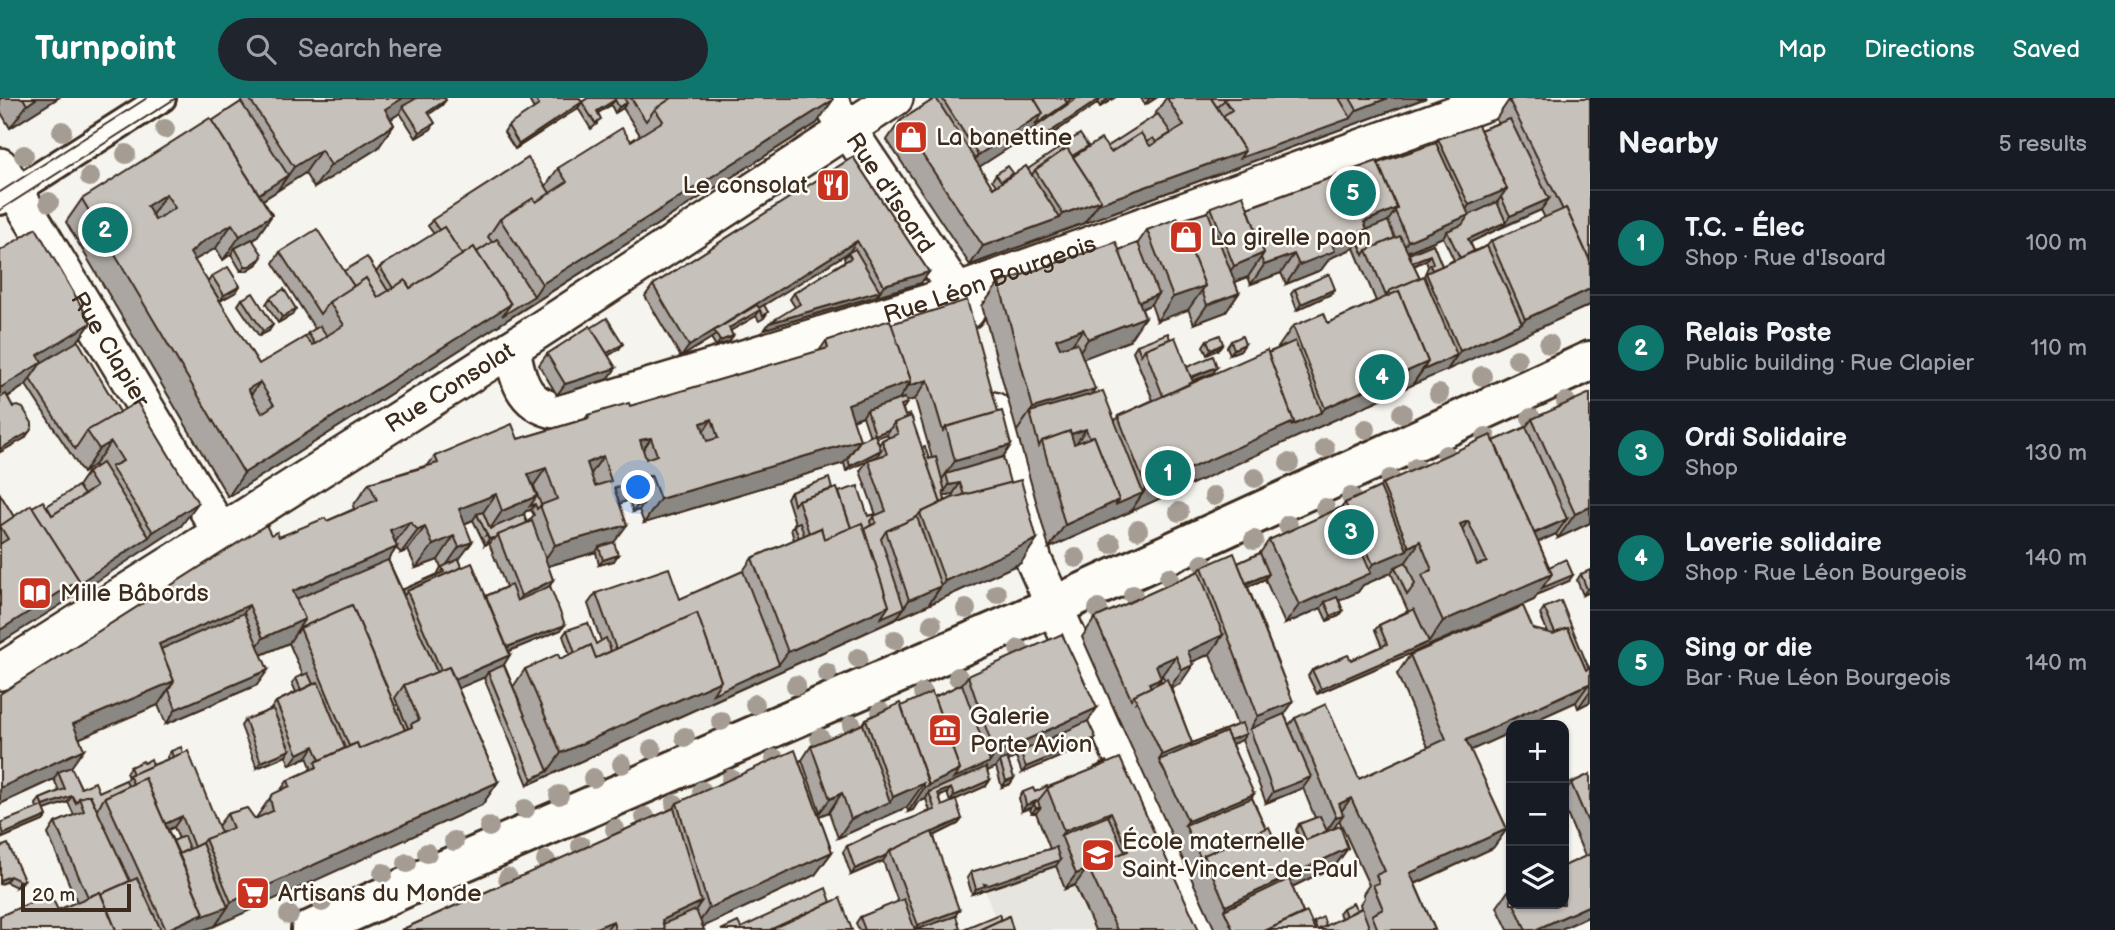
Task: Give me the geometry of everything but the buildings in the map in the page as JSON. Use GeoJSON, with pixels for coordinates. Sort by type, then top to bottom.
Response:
{"type":"FeatureCollection","features":[{"type":"Feature","properties":{"kind":"main road"},"geometry":{"type":"LineString","coordinates":[[311,930],[450,867],[1054,606],[1590,361]]}},
{"type":"Feature","properties":{"kind":"street"},"geometry":{"type":"LineString","coordinates":[[5,186],[162,98]]}},
{"type":"Feature","properties":{"kind":"street","name":"Rue d'Isoard"},"geometry":{"type":"LineString","coordinates":[[827,98],[965,304],[975,340]]}},
{"type":"Feature","properties":{"kind":"street","name":"Rue Consolat"},"geometry":{"type":"LineString","coordinates":[[0,672],[512,348],[895,98]]}},
{"type":"Feature","properties":{"kind":"street","name":"Rue Léon Bourgeois"},"geometry":{"type":"LineString","coordinates":[[512,348],[516,372],[531,398],[538,405],[565,412],[957,292],[1499,98]]}},
{"type":"Feature","properties":{"kind":"street","name":"Rue Clapier"},"geometry":{"type":"LineString","coordinates":[[5,186],[220,531]]}},
{"type":"Feature","properties":{"kind":"street"},"geometry":{"type":"LineString","coordinates":[[985,379],[1034,561],[1199,930]]}},
{"type":"Feature","properties":{"kind":"shaded area","name":"École maternelle Saint-Vincent-de-Paul"},"geometry":{"type":"Polygon","coordinates":[[[1034,807],[1177,930],[999,930],[985,890],[1056,866],[1034,807]]]}},
{"type":"Feature","properties":{"kind":"tram line"},"geometry":{"type":"LineString","coordinates":[[0,192],[147,98]]}},
{"type":"Feature","properties":{"kind":"tram line"},"geometry":{"type":"LineString","coordinates":[[0,210],[176,98]]}},
{"type":"Feature","properties":{"kind":"place","name":"La banettine"},"geometry":{"type":"Point","coordinates":[911,137]}},
{"type":"Feature","properties":{"kind":"place","name":"Le consolat"},"geometry":{"type":"Point","coordinates":[833,185]}},
{"type":"Feature","properties":{"kind":"place","name":"Sing or die"},"geometry":{"type":"Point","coordinates":[1353,193]}},
{"type":"Feature","properties":{"kind":"place","name":"Relais Poste"},"geometry":{"type":"Point","coordinates":[105,230]}},
{"type":"Feature","properties":{"kind":"place","name":"La girelle paon"},"geometry":{"type":"Point","coordinates":[1186,237]}},
{"type":"Feature","properties":{"kind":"place","name":"Laverie solidaire"},"geometry":{"type":"Point","coordinates":[1382,377]}},
{"type":"Feature","properties":{"kind":"place","name":"T.C. - Élec"},"geometry":{"type":"Point","coordinates":[1168,473]}},
{"type":"Feature","properties":{"kind":"place","name":"Ordi Solidaire"},"geometry":{"type":"Point","coordinates":[1351,532]}},
{"type":"Feature","properties":{"kind":"place","name":"Mille Bâbords"},"geometry":{"type":"Point","coordinates":[35,593]}},
{"type":"Feature","properties":{"kind":"place","name":"Galerie Porte Avion"},"geometry":{"type":"Point","coordinates":[945,730]}},
{"type":"Feature","properties":{"kind":"place","name":"École maternelle Saint-Vincent-de-Paul"},"geometry":{"type":"Point","coordinates":[1098,855]}},
{"type":"Feature","properties":{"kind":"place","name":"Artisans du Monde"},"geometry":{"type":"Point","coordinates":[253,893]}}]}
